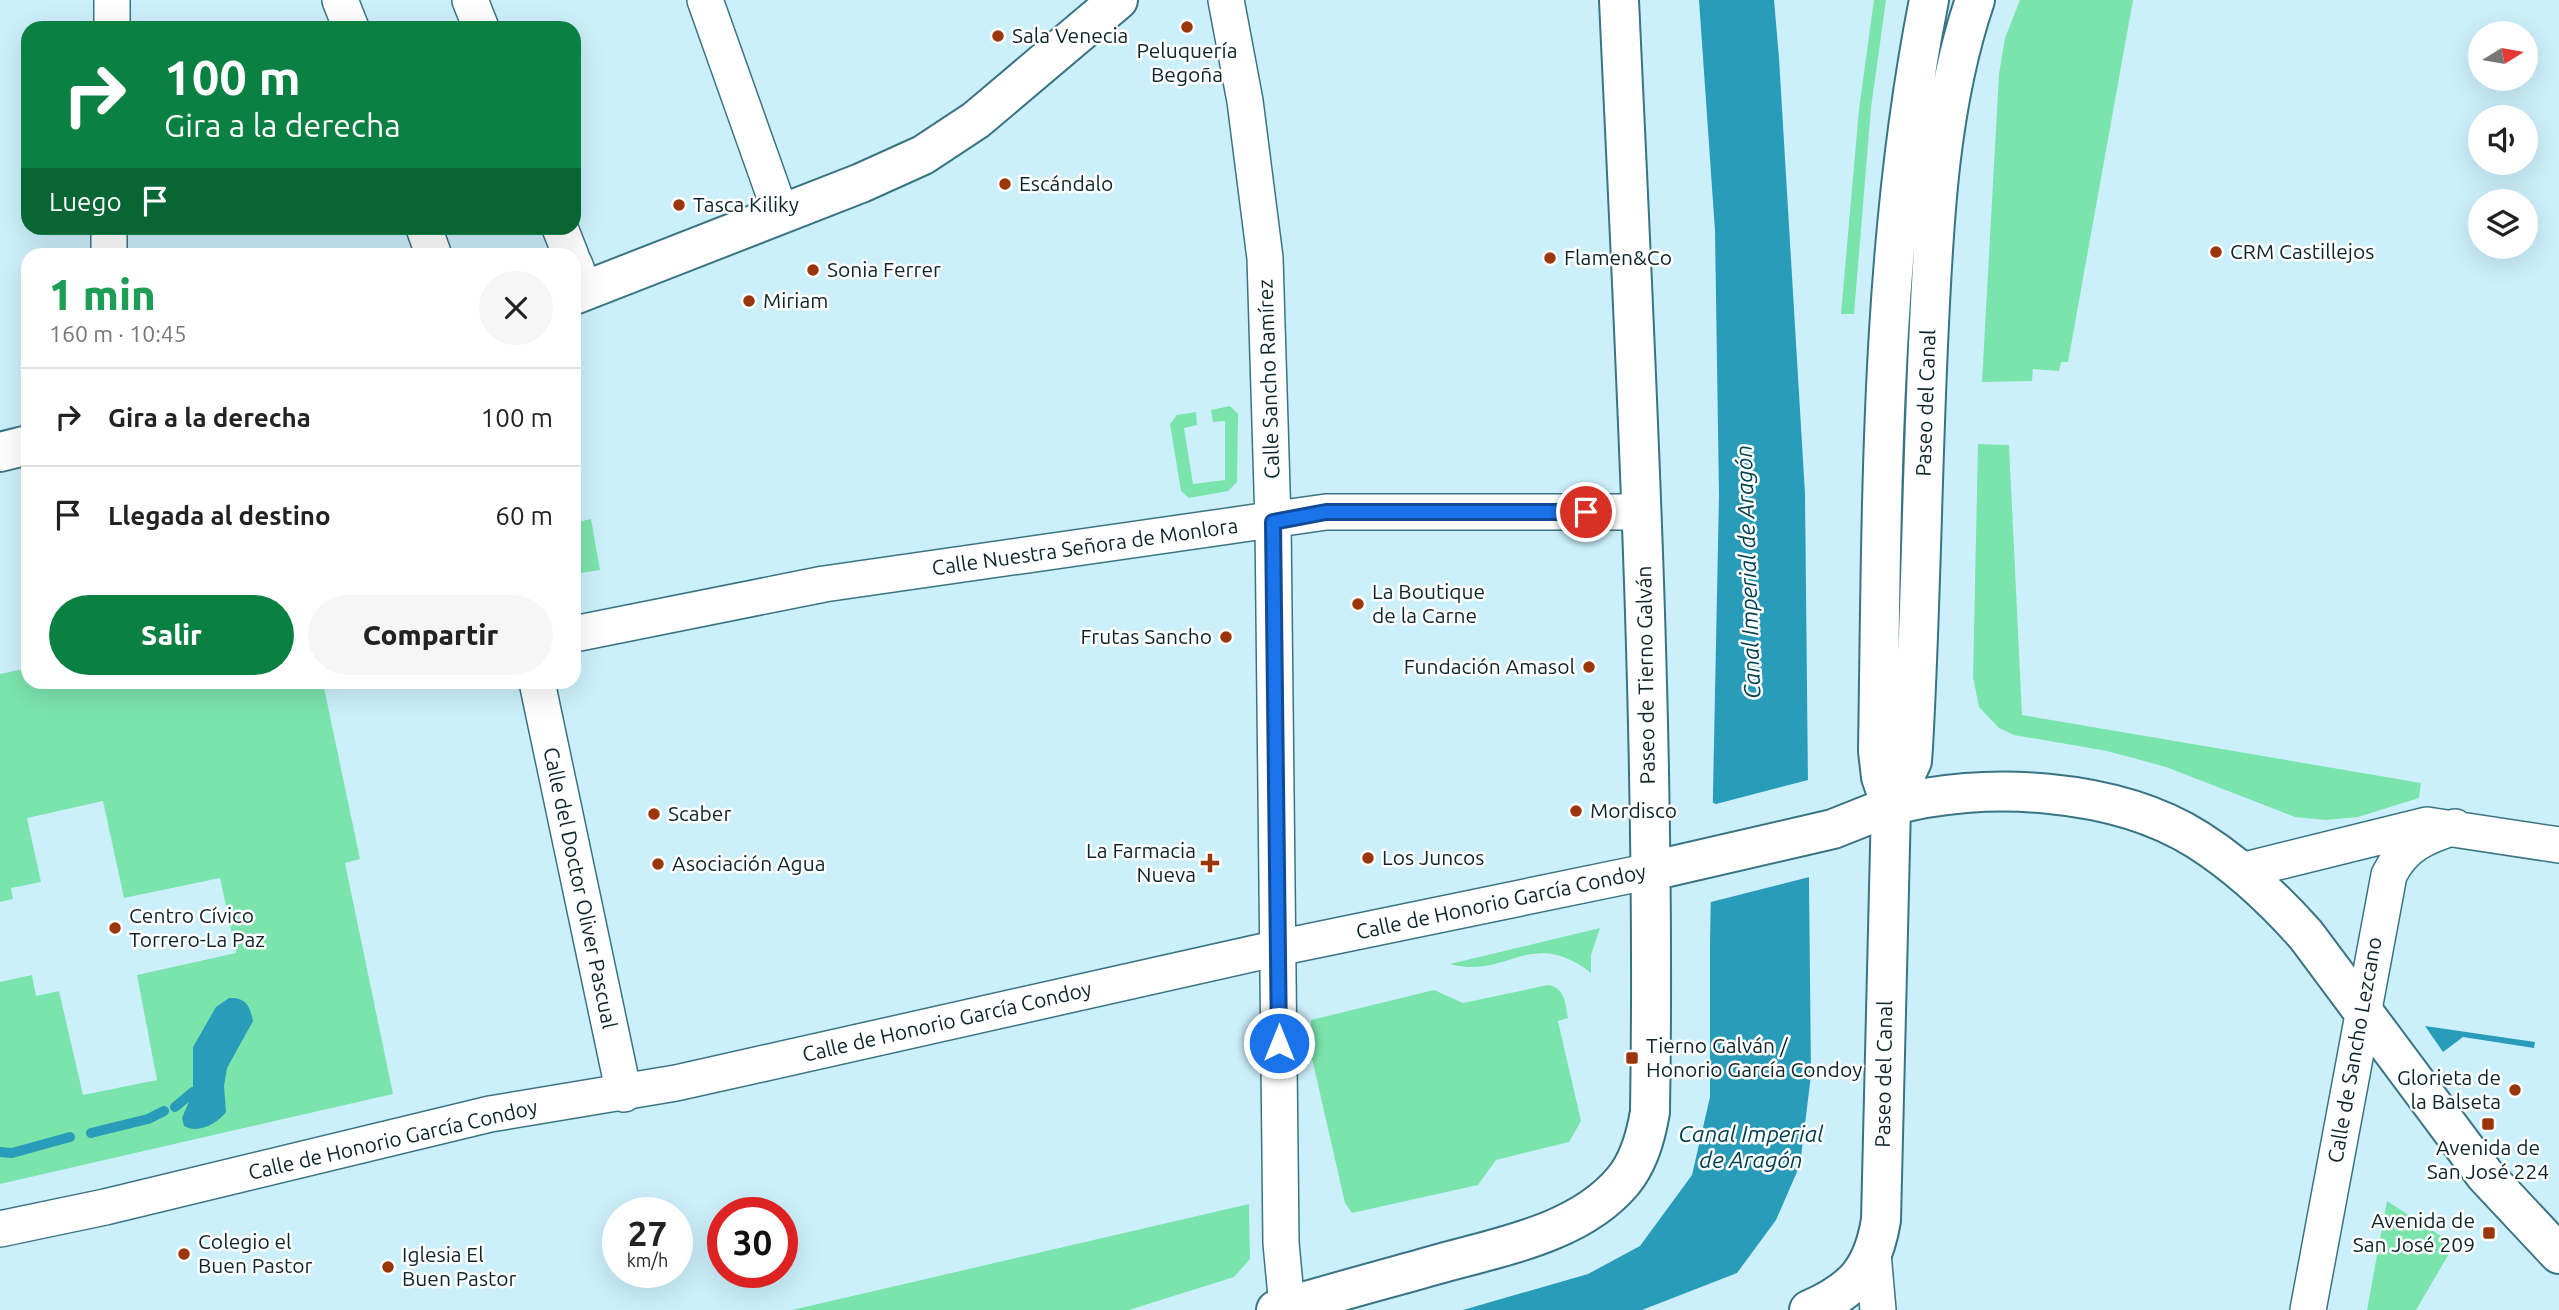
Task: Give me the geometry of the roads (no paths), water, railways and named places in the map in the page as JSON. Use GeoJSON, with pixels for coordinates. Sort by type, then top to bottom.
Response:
{"type":"FeatureCollection","features":[{"type":"Feature","properties":{"kind":"main road"},"geometry":{"type":"LineString","coordinates":[[581,282],[781,214],[886,173],[937,147],[976,120],[1118,0]]}},
{"type":"Feature","properties":{"kind":"main road","name":"Paseo de Tierno Galván"},"geometry":{"type":"LineString","coordinates":[[1282,1308],[1529,1238],[1578,1216],[1623,1182],[1641,1149],[1650,1112],[1651,871],[1642,512],[1619,0]]}},
{"type":"Feature","properties":{"kind":"main road","name":"Paseo del Canal"},"geometry":{"type":"LineString","coordinates":[[1809,1310],[1842,1294],[1855,1283],[1873,1253],[1879,1236],[1891,806],[1881,777],[1878,751],[1888,360],[1893,270],[1905,153],[1929,0]]}},
{"type":"Feature","properties":{"kind":"main road","name":"Paseo del Canal"},"geometry":{"type":"LineString","coordinates":[[1891,806],[1912,761],[1925,405],[1936,220],[1952,93],[1975,0]]}},
{"type":"Feature","properties":{"kind":"main road"},"geometry":{"type":"LineString","coordinates":[[0,452],[21,447]]}},
{"type":"Feature","properties":{"kind":"main road","name":"Calle de Honorio García Condoy"},"geometry":{"type":"LineString","coordinates":[[1651,871],[1833,829],[1891,806],[1935,795],[1965,792],[2067,797],[2114,807],[2161,822],[2196,839],[2241,871],[2306,934],[2485,1175],[2559,1254]]}},
{"type":"Feature","properties":{"kind":"street"},"geometry":{"type":"LineString","coordinates":[[111,21],[112,0]]}},
{"type":"Feature","properties":{"kind":"street"},"geometry":{"type":"LineString","coordinates":[[340,0],[348,21]]}},
{"type":"Feature","properties":{"kind":"street"},"geometry":{"type":"LineString","coordinates":[[470,0],[478,21]]}},
{"type":"Feature","properties":{"kind":"street"},"geometry":{"type":"LineString","coordinates":[[705,0],[781,214]]}},
{"type":"Feature","properties":{"kind":"street","name":"Calle Sancho Ramírez"},"geometry":{"type":"LineString","coordinates":[[1226,0],[1264,232],[1273,522],[1282,1308]]}},
{"type":"Feature","properties":{"kind":"street","name":"Calle Nuestra Señora de Monlora"},"geometry":{"type":"LineString","coordinates":[[581,633],[824,584],[1273,522],[1326,512],[1642,512]]}},
{"type":"Feature","properties":{"kind":"street","name":"Calle del Doctor Oliver Pascual"},"geometry":{"type":"LineString","coordinates":[[538,689],[624,1094]]}},
{"type":"Feature","properties":{"kind":"street"},"geometry":{"type":"LineString","coordinates":[[2241,871],[2427,825],[2455,827],[2559,845]]}},
{"type":"Feature","properties":{"kind":"street","name":"Calle de Sancho Lezcano"},"geometry":{"type":"LineString","coordinates":[[2308,1310],[2386,886],[2396,859],[2418,841],[2455,827]]}},
{"type":"Feature","properties":{"kind":"street","name":"Calle de Honorio García Condoy"},"geometry":{"type":"LineString","coordinates":[[0,1229],[104,1207],[490,1115],[624,1094],[1278,948],[1651,871]]}},
{"type":"Feature","properties":{"kind":"street"},"geometry":{"type":"LineString","coordinates":[[1873,1253],[1878,1310]]}},
{"type":"Feature","properties":{"kind":"water","name":"Canal Imperial de Aragón"},"geometry":{"type":"Polygon","coordinates":[[[1699,0],[1774,0],[1805,494],[1811,1075],[1800,1165],[1776,1220],[1737,1273],[1642,1310],[1463,1310],[1588,1274],[1640,1246],[1692,1175],[1710,1097],[1710,941],[1719,495],[1715,231],[1699,0]]]}},
{"type":"Feature","properties":{"kind":"water"},"geometry":{"type":"Polygon","coordinates":[[[229,998],[243,1001],[253,1021],[227,1068],[224,1086],[226,1112],[207,1126],[189,1128],[184,1126],[182,1118],[193,1092],[193,1047],[216,1007],[229,998]]]}},
{"type":"Feature","properties":{"kind":"water"},"geometry":{"type":"Polygon","coordinates":[[[2425,1026],[2535,1042],[2534,1048],[2463,1037],[2443,1052],[2425,1026]]]}},
{"type":"Feature","properties":{"kind":"waterway"},"geometry":{"type":"LineString","coordinates":[[175,1107],[193,1092]]}},
{"type":"Feature","properties":{"kind":"waterway"},"geometry":{"type":"LineString","coordinates":[[91,1133],[148,1119],[164,1111]]}},
{"type":"Feature","properties":{"kind":"waterway"},"geometry":{"type":"LineString","coordinates":[[0,1152],[12,1153],[70,1137]]}},
{"type":"Feature","properties":{"kind":"place","name":"Peluquería Begoña"},"geometry":{"type":"Point","coordinates":[1187,27]}},
{"type":"Feature","properties":{"kind":"place","name":"Sala Venecia"},"geometry":{"type":"Point","coordinates":[998,36]}},
{"type":"Feature","properties":{"kind":"place","name":"Escándalo"},"geometry":{"type":"Point","coordinates":[1005,184]}},
{"type":"Feature","properties":{"kind":"place","name":"Tasca Kiliky"},"geometry":{"type":"Point","coordinates":[679,205]}},
{"type":"Feature","properties":{"kind":"place","name":"CRM Castillejos"},"geometry":{"type":"Point","coordinates":[2216,252]}},
{"type":"Feature","properties":{"kind":"place","name":"Flamen&Co"},"geometry":{"type":"Point","coordinates":[1550,258]}},
{"type":"Feature","properties":{"kind":"place","name":"Sonia Ferrer"},"geometry":{"type":"Point","coordinates":[813,270]}},
{"type":"Feature","properties":{"kind":"place","name":"Miriam"},"geometry":{"type":"Point","coordinates":[749,301]}},
{"type":"Feature","properties":{"kind":"place","name":"La Boutique de la Carne"},"geometry":{"type":"Point","coordinates":[1358,604]}},
{"type":"Feature","properties":{"kind":"place","name":"Frutas Sancho"},"geometry":{"type":"Point","coordinates":[1226,637]}},
{"type":"Feature","properties":{"kind":"place","name":"Fundación Amasol"},"geometry":{"type":"Point","coordinates":[1589,667]}},
{"type":"Feature","properties":{"kind":"place","name":"Mordisco"},"geometry":{"type":"Point","coordinates":[1576,811]}},
{"type":"Feature","properties":{"kind":"place","name":"Scaber"},"geometry":{"type":"Point","coordinates":[654,814]}},
{"type":"Feature","properties":{"kind":"place","name":"Los Juncos"},"geometry":{"type":"Point","coordinates":[1368,858]}},
{"type":"Feature","properties":{"kind":"place","name":"La Farmacia Nueva"},"geometry":{"type":"Point","coordinates":[1210,863]}},
{"type":"Feature","properties":{"kind":"place","name":"Asociación Agua"},"geometry":{"type":"Point","coordinates":[658,864]}},
{"type":"Feature","properties":{"kind":"place","name":"Centro Cívico Torrero-La Paz"},"geometry":{"type":"Point","coordinates":[115,928]}},
{"type":"Feature","properties":{"kind":"place","name":"Tierno Galván / Honorio García Condoy"},"geometry":{"type":"Point","coordinates":[1632,1058]}},
{"type":"Feature","properties":{"kind":"place","name":"Glorieta de la Balseta"},"geometry":{"type":"Point","coordinates":[2515,1090]}},
{"type":"Feature","properties":{"kind":"place","name":"Avenida de San José 224"},"geometry":{"type":"Point","coordinates":[2488,1124]}},
{"type":"Feature","properties":{"kind":"place","name":"Avenida de San José 209"},"geometry":{"type":"Point","coordinates":[2489,1233]}},
{"type":"Feature","properties":{"kind":"place","name":"Colegio el Buen Pastor"},"geometry":{"type":"Point","coordinates":[184,1254]}},
{"type":"Feature","properties":{"kind":"place","name":"Iglesia El Buen Pastor"},"geometry":{"type":"Point","coordinates":[388,1267]}}]}
